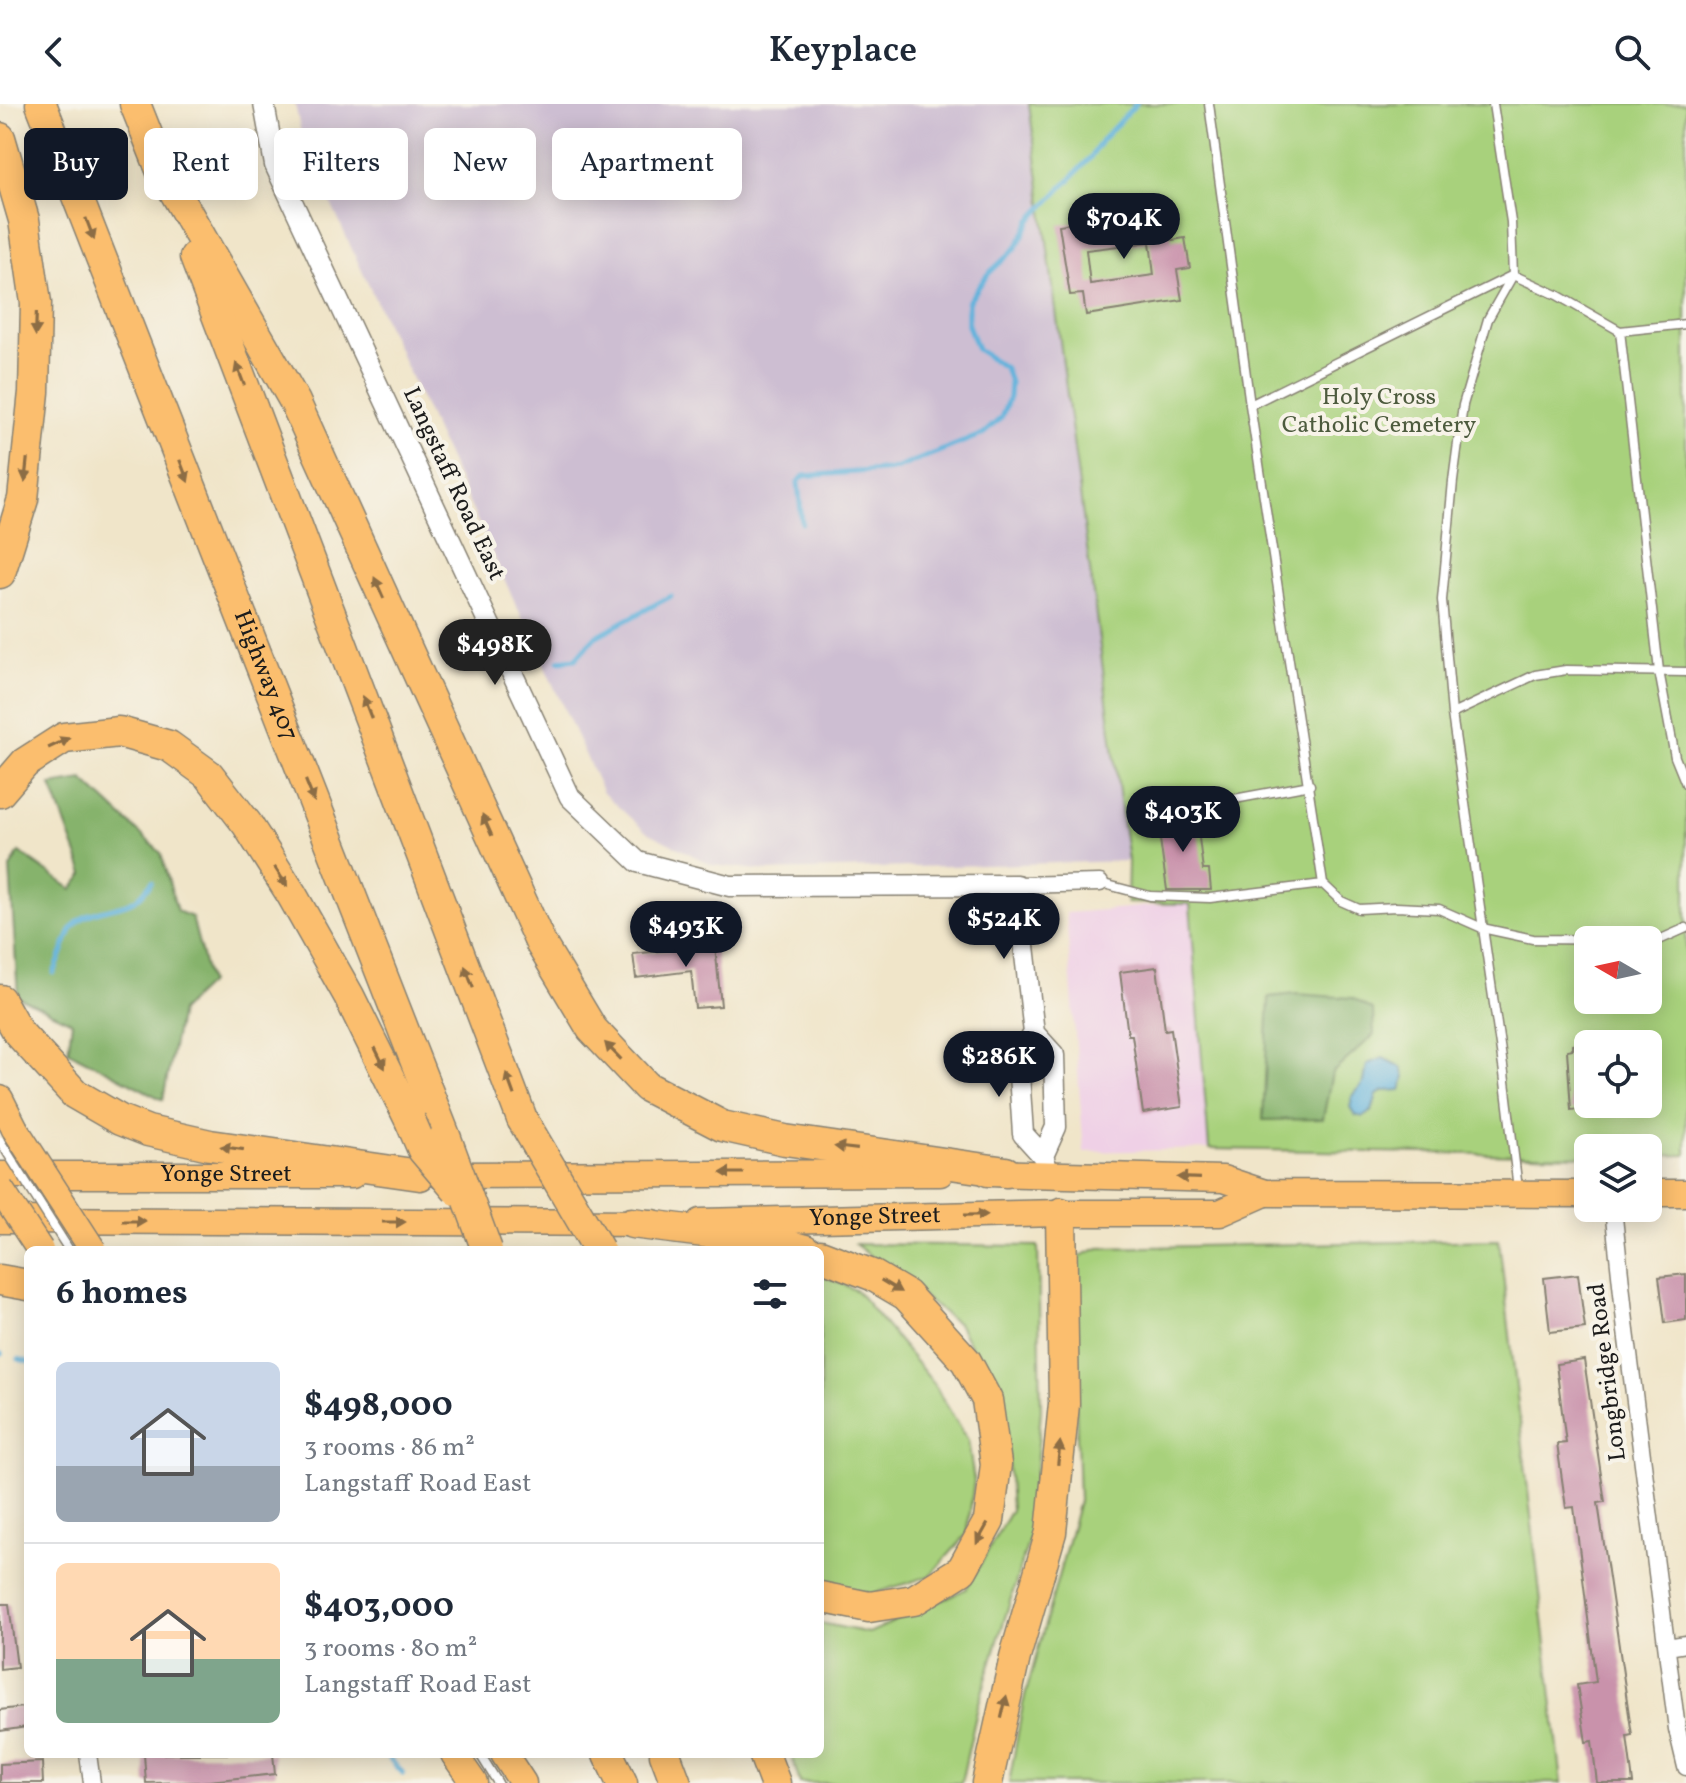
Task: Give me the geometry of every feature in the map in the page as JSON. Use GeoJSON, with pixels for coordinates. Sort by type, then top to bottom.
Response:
{"type":"FeatureCollection","features":[{"type":"Feature","properties":{"kind":"highway","name":"Highway 407"},"geometry":{"type":"LineString","coordinates":[[41,104],[486,1246]]}},
{"type":"Feature","properties":{"kind":"highway"},"geometry":{"type":"LineString","coordinates":[[135,104],[145,128]]}},
{"type":"Feature","properties":{"kind":"highway"},"geometry":{"type":"LineString","coordinates":[[0,138],[24,220],[36,303],[34,392],[23,499],[0,573]]}},
{"type":"Feature","properties":{"kind":"highway"},"geometry":{"type":"LineString","coordinates":[[173,200],[522,1119],[573,1246]]}},
{"type":"Feature","properties":{"kind":"highway"},"geometry":{"type":"LineString","coordinates":[[180,200],[295,402],[541,944],[592,1029],[647,1087],[722,1126],[785,1140],[1006,1172]]}},
{"type":"Feature","properties":{"kind":"highway"},"geometry":{"type":"LineString","coordinates":[[0,792],[25,763],[64,738],[119,732],[169,746],[209,775],[247,824],[292,895],[349,996],[423,1150],[472,1207]]}},
{"type":"Feature","properties":{"kind":"highway"},"geometry":{"type":"LineString","coordinates":[[0,1000],[18,1032],[75,1094],[120,1120],[148,1131],[210,1145],[420,1175]]}},
{"type":"Feature","properties":{"kind":"highway"},"geometry":{"type":"LineString","coordinates":[[522,1119],[597,1246]]}},
{"type":"Feature","properties":{"kind":"highway"},"geometry":{"type":"LineString","coordinates":[[987,1783],[1015,1657],[1051,1532],[1064,1404],[1061,1213]]}},
{"type":"Feature","properties":{"kind":"highway"},"geometry":{"type":"LineString","coordinates":[[632,1223],[768,1240],[790,1246]]}},
{"type":"Feature","properties":{"kind":"highway"},"geometry":{"type":"LineString","coordinates":[[824,1257],[872,1275],[906,1295],[966,1361],[987,1400],[996,1464],[989,1521],[962,1570],[914,1600],[869,1607],[824,1598]]}},
{"type":"Feature","properties":{"kind":"highway"},"geometry":{"type":"LineString","coordinates":[[0,1280],[24,1284]]}},
{"type":"Feature","properties":{"kind":"highway"},"geometry":{"type":"LineString","coordinates":[[610,1758],[622,1783]]}},
{"type":"Feature","properties":{"kind":"highway"},"geometry":{"type":"LineString","coordinates":[[667,1758],[676,1783]]}},
{"type":"Feature","properties":{"kind":"highway"},"geometry":{"type":"LineString","coordinates":[[766,1758],[775,1783]]}},
{"type":"Feature","properties":{"kind":"main road"},"geometry":{"type":"LineString","coordinates":[[0,1099],[8,1135],[90,1246]]}},
{"type":"Feature","properties":{"kind":"main road","name":"Yonge Street"},"geometry":{"type":"LineString","coordinates":[[0,1175],[1006,1172],[1046,1165],[1223,1179],[1265,1193],[1574,1194]]}},
{"type":"Feature","properties":{"kind":"main road"},"geometry":{"type":"LineString","coordinates":[[1046,1165],[1061,1213]]}},
{"type":"Feature","properties":{"kind":"main road"},"geometry":{"type":"LineString","coordinates":[[0,1189],[37,1246]]}},
{"type":"Feature","properties":{"kind":"main road","name":"Yonge Street"},"geometry":{"type":"LineString","coordinates":[[0,1220],[632,1223],[1061,1213],[1220,1213],[1265,1193]]}},
{"type":"Feature","properties":{"kind":"main road"},"geometry":{"type":"LineString","coordinates":[[1662,1193],[1686,1193]]}},
{"type":"Feature","properties":{"kind":"main road"},"geometry":{"type":"LineString","coordinates":[[457,1758],[474,1783]]}},
{"type":"Feature","properties":{"kind":"main road"},"geometry":{"type":"LineString","coordinates":[[507,1758],[523,1783]]}},
{"type":"Feature","properties":{"kind":"street","name":"Langstaff Road East"},"geometry":{"type":"LineString","coordinates":[[264,104],[275,165],[570,797],[638,862],[730,886],[1100,883]]}},
{"type":"Feature","properties":{"kind":"street"},"geometry":{"type":"LineString","coordinates":[[1017,885],[1034,1033],[1054,1055],[1056,1127],[1046,1165]]}},
{"type":"Feature","properties":{"kind":"street"},"geometry":{"type":"LineString","coordinates":[[1034,1033],[1018,1059],[1023,1134],[1046,1165]]}},
{"type":"Feature","properties":{"kind":"street","name":"Longbridge Road"},"geometry":{"type":"LineString","coordinates":[[1614,1222],[1677,1729],[1686,1767]]}},
{"type":"Feature","properties":{"kind":"street"},"geometry":{"type":"LineString","coordinates":[[1667,1647],[1686,1644]]}},
{"type":"Feature","properties":{"kind":"street"},"geometry":{"type":"LineString","coordinates":[[89,1758],[92,1783]]}},
{"type":"Feature","properties":{"kind":"lane"},"geometry":{"type":"LineString","coordinates":[[1209,104],[1250,405],[1323,884],[1341,901],[1359,909],[1439,909],[1482,928],[1533,939],[1574,939]]}},
{"type":"Feature","properties":{"kind":"lane"},"geometry":{"type":"LineString","coordinates":[[1493,104],[1511,222],[1513,275],[1488,319],[1461,420],[1442,600],[1452,714],[1504,1073],[1518,1194]]}},
{"type":"Feature","properties":{"kind":"lane"},"geometry":{"type":"LineString","coordinates":[[1250,405],[1513,275]]}},
{"type":"Feature","properties":{"kind":"lane"},"geometry":{"type":"LineString","coordinates":[[1513,275],[1557,295],[1620,331],[1686,324]]}},
{"type":"Feature","properties":{"kind":"lane"},"geometry":{"type":"LineString","coordinates":[[1620,331],[1659,671],[1675,757],[1686,784]]}},
{"type":"Feature","properties":{"kind":"lane"},"geometry":{"type":"LineString","coordinates":[[1452,714],[1535,675],[1566,670],[1686,672]]}},
{"type":"Feature","properties":{"kind":"lane"},"geometry":{"type":"LineString","coordinates":[[1134,812],[1218,805],[1229,800],[1310,785]]}},
{"type":"Feature","properties":{"kind":"lane"},"geometry":{"type":"LineString","coordinates":[[1100,883],[1150,896],[1210,898],[1323,884]]}},
{"type":"Feature","properties":{"kind":"lane"},"geometry":{"type":"LineString","coordinates":[[1662,939],[1686,928]]}},
{"type":"Feature","properties":{"kind":"lane"},"geometry":{"type":"LineString","coordinates":[[8,1135],[67,1246]]}},
{"type":"Feature","properties":{"kind":"lane"},"geometry":{"type":"LineString","coordinates":[[482,1758],[498,1783]]}},
{"type":"Feature","properties":{"kind":"shaded area"},"geometry":{"type":"Polygon","coordinates":[[[295,104],[1029,104],[1128,861],[768,871],[712,865],[645,831],[603,793],[329,200],[408,200],[408,128],[300,128],[295,104]]]}},
{"type":"Feature","properties":{"kind":"shaded area"},"geometry":{"type":"Polygon","coordinates":[[[1190,903],[1209,1149],[1084,1152],[1066,913],[1190,903]]]}},
{"type":"Feature","properties":{"kind":"green space","name":"Holy Cross Catholic Cemetery"},"geometry":{"type":"Polygon","coordinates":[[[1029,104],[1686,104],[1686,1155],[1662,1156],[1662,1134],[1574,1134],[1574,1156],[1209,1149],[1190,904],[1127,903],[1128,861],[1029,104]]]}},
{"type":"Feature","properties":{"kind":"green space"},"geometry":{"type":"Polygon","coordinates":[[[83,780],[161,853],[177,911],[192,917],[209,983],[180,1011],[163,1100],[68,1051],[72,1022],[18,997],[10,868],[19,852],[72,889],[84,874],[51,785],[83,780]]]}},
{"type":"Feature","properties":{"kind":"green space"},"geometry":{"type":"Polygon","coordinates":[[[1296,994],[1352,998],[1373,1010],[1374,1035],[1332,1073],[1323,1119],[1263,1120],[1269,997],[1296,994]]]}},
{"type":"Feature","properties":{"kind":"green space"},"geometry":{"type":"Polygon","coordinates":[[[1499,1240],[1562,1783],[1009,1783],[1023,1704],[1079,1501],[1072,1280],[1078,1257],[1099,1248],[1499,1240]]]}},
{"type":"Feature","properties":{"kind":"green space"},"geometry":{"type":"Polygon","coordinates":[[[855,1244],[1038,1246],[1041,1410],[1030,1536],[978,1706],[961,1783],[800,1783],[792,1758],[824,1758],[824,1624],[869,1633],[966,1589],[1011,1510],[1005,1410],[959,1325],[855,1244]]]}},
{"type":"Feature","properties":{"kind":"green space"},"geometry":{"type":"Polygon","coordinates":[[[824,1275],[857,1291],[931,1380],[968,1440],[974,1481],[967,1534],[930,1576],[872,1594],[824,1585],[824,1275]]]}},
{"type":"Feature","properties":{"kind":"water"},"geometry":{"type":"Polygon","coordinates":[[[1383,1058],[1401,1067],[1405,1077],[1401,1090],[1384,1091],[1377,1095],[1372,1111],[1363,1117],[1355,1115],[1350,1107],[1352,1097],[1364,1082],[1367,1064],[1383,1058]]]}},
{"type":"Feature","properties":{"kind":"building"},"geometry":{"type":"Polygon","coordinates":[[[1167,208],[1172,240],[1185,238],[1190,268],[1177,270],[1182,300],[1086,315],[1083,294],[1070,295],[1059,225],[1167,208]],[[1150,242],[1086,250],[1090,284],[1154,275],[1150,242]]]}},
{"type":"Feature","properties":{"kind":"building"},"geometry":{"type":"Polygon","coordinates":[[[1196,814],[1203,870],[1209,870],[1211,890],[1167,890],[1157,818],[1196,814]]]}},
{"type":"Feature","properties":{"kind":"building"},"geometry":{"type":"Polygon","coordinates":[[[705,934],[706,946],[715,945],[721,1006],[695,1008],[691,971],[636,978],[633,954],[692,947],[691,936],[705,934]]]}},
{"type":"Feature","properties":{"kind":"building"},"geometry":{"type":"Polygon","coordinates":[[[1157,967],[1165,1030],[1171,1029],[1182,1107],[1143,1113],[1120,972],[1157,967]]]}},
{"type":"Feature","properties":{"kind":"building"},"geometry":{"type":"Polygon","coordinates":[[[1573,1045],[1574,1110],[1571,1110],[1567,1050],[1573,1049],[1573,1045]]]}},
{"type":"Feature","properties":{"kind":"building"},"geometry":{"type":"Polygon","coordinates":[[[1578,1274],[1585,1328],[1550,1332],[1544,1278],[1578,1274]]]}},
{"type":"Feature","properties":{"kind":"building"},"geometry":{"type":"Polygon","coordinates":[[[1686,1274],[1686,1320],[1665,1323],[1659,1277],[1686,1274]]]}},
{"type":"Feature","properties":{"kind":"building"},"geometry":{"type":"Polygon","coordinates":[[[1584,1360],[1605,1502],[1598,1503],[1632,1735],[1627,1736],[1633,1783],[1597,1783],[1592,1741],[1586,1742],[1577,1685],[1596,1682],[1574,1507],[1566,1508],[1557,1444],[1566,1443],[1556,1364],[1584,1360]]]}},
{"type":"Feature","properties":{"kind":"building"},"geometry":{"type":"Polygon","coordinates":[[[0,1604],[9,1604],[17,1667],[0,1669],[0,1604]]]}},
{"type":"Feature","properties":{"kind":"building"},"geometry":{"type":"Polygon","coordinates":[[[23,1707],[24,1727],[0,1731],[0,1710],[23,1707]]]}},
{"type":"Feature","properties":{"kind":"building"},"geometry":{"type":"Polygon","coordinates":[[[144,1758],[273,1758],[275,1774],[200,1782],[146,1783],[144,1758]]]}},
{"type":"Feature","properties":{"kind":"building"},"geometry":{"type":"Polygon","coordinates":[[[42,1762],[43,1783],[0,1783],[0,1764],[42,1762]]]}},
{"type":"Feature","properties":{"kind":"waterway"},"geometry":{"type":"LineString","coordinates":[[802,523],[798,482],[804,476],[895,469],[983,434],[1001,418],[1009,397],[1010,382],[1005,368],[977,349],[968,325],[968,302],[987,275],[1016,248],[1031,220],[1136,104]]}},
{"type":"Feature","properties":{"kind":"waterway"},"geometry":{"type":"LineString","coordinates":[[559,661],[575,659],[595,637],[671,596]]}},
{"type":"Feature","properties":{"kind":"waterway"},"geometry":{"type":"LineString","coordinates":[[54,973],[71,931],[79,921],[135,900],[152,882]]}},
{"type":"Feature","properties":{"kind":"waterway"},"geometry":{"type":"LineString","coordinates":[[19,1359],[24,1361]]}},
{"type":"Feature","properties":{"kind":"waterway"},"geometry":{"type":"LineString","coordinates":[[389,1758],[403,1773]]}}]}
